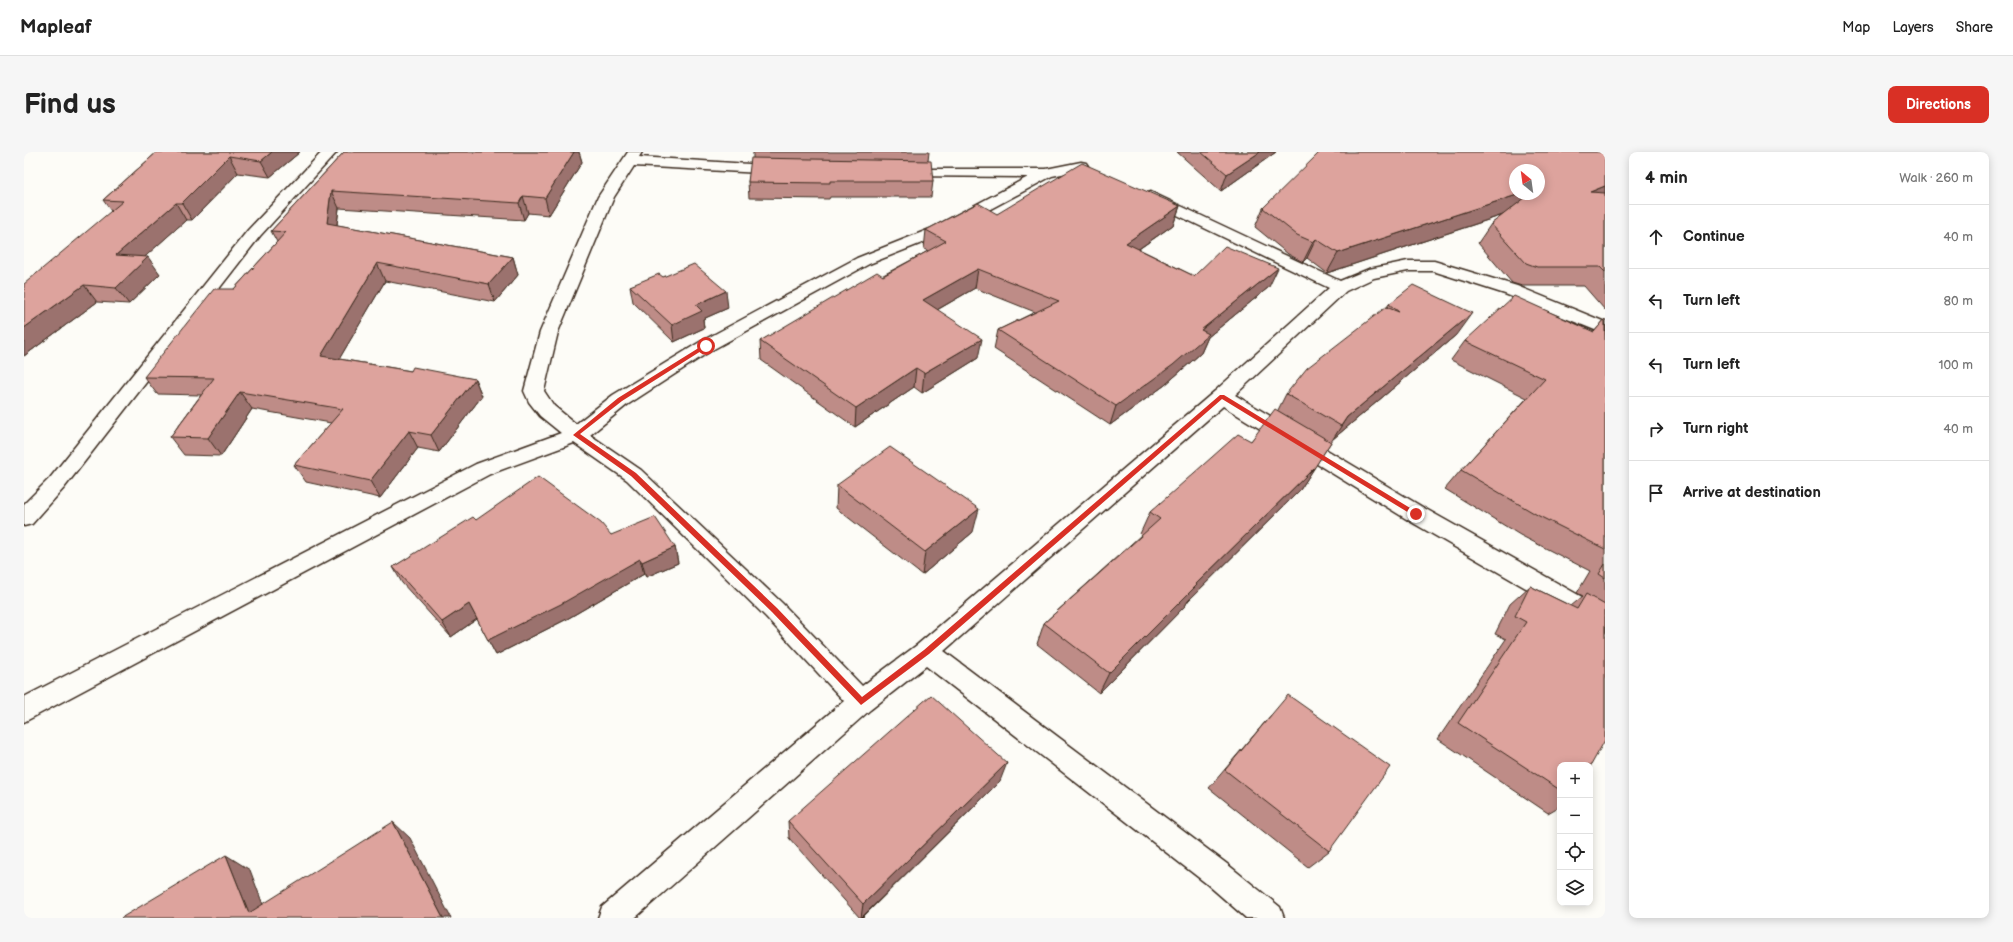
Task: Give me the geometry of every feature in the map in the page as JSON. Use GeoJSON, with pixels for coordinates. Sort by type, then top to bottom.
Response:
{"type":"FeatureCollection","features":[{"type":"Feature","properties":{"kind":"street"},"geometry":{"type":"LineString","coordinates":[[24,518],[57,483],[254,233],[330,152]]}},
{"type":"Feature","properties":{"kind":"street"},"geometry":{"type":"LineString","coordinates":[[888,172],[1047,174],[1088,169],[1064,152]]}},
{"type":"Feature","properties":{"kind":"street"},"geometry":{"type":"LineString","coordinates":[[792,170],[632,156],[606,197],[549,332],[534,391],[536,397],[547,411],[576,435],[634,475],[774,610],[861,702]]}},
{"type":"Feature","properties":{"kind":"street"},"geometry":{"type":"LineString","coordinates":[[24,710],[483,469],[576,435],[620,400],[706,346],[863,261],[936,232],[1047,174]]}},
{"type":"Feature","properties":{"kind":"street"},"geometry":{"type":"LineString","coordinates":[[1138,190],[1340,287]]}},
{"type":"Feature","properties":{"kind":"street"},"geometry":{"type":"LineString","coordinates":[[613,918],[861,702],[926,652],[1222,396],[1340,287],[1369,274],[1408,266],[1434,266],[1511,290],[1605,328]]}},
{"type":"Feature","properties":{"kind":"street"},"geometry":{"type":"LineString","coordinates":[[1222,396],[1416,514],[1605,622]]}},
{"type":"Feature","properties":{"kind":"street"},"geometry":{"type":"LineString","coordinates":[[926,652],[1217,874],[1269,918]]}},
{"type":"Feature","properties":{"kind":"building"},"geometry":{"type":"Polygon","coordinates":[[[157,152],[272,152],[261,161],[229,156],[182,203],[176,203],[116,255],[148,257],[116,288],[84,285],[24,328],[24,284],[123,201],[103,200],[157,152]]]}},
{"type":"Feature","properties":{"kind":"building"},"geometry":{"type":"Polygon","coordinates":[[[344,152],[574,152],[545,198],[523,196],[519,203],[331,191],[327,223],[513,257],[489,284],[377,263],[321,356],[411,371],[413,367],[475,379],[431,435],[409,431],[370,481],[294,465],[343,409],[240,392],[208,438],[170,437],[214,378],[144,377],[214,289],[234,289],[286,232],[271,231],[344,152]]]}},
{"type":"Feature","properties":{"kind":"building"},"geometry":{"type":"Polygon","coordinates":[[[1201,152],[1260,152],[1227,174],[1201,152]]]}},
{"type":"Feature","properties":{"kind":"building"},"geometry":{"type":"Polygon","coordinates":[[[1320,152],[1605,152],[1605,186],[1590,192],[1605,193],[1605,272],[1600,267],[1537,267],[1526,263],[1491,224],[1522,200],[1545,200],[1545,164],[1509,164],[1509,198],[1338,253],[1316,239],[1313,242],[1297,235],[1263,208],[1320,152]]]}},
{"type":"Feature","properties":{"kind":"building"},"geometry":{"type":"Polygon","coordinates":[[[751,158],[931,161],[933,181],[830,181],[830,183],[748,182],[751,158]]]}},
{"type":"Feature","properties":{"kind":"building"},"geometry":{"type":"Polygon","coordinates":[[[1082,163],[1180,206],[1126,243],[1194,276],[1225,246],[1278,268],[1201,330],[1209,334],[1173,365],[1116,406],[998,330],[1059,301],[978,269],[923,300],[982,339],[924,373],[916,368],[856,408],[760,341],[877,272],[883,276],[946,241],[926,230],[978,203],[997,214],[1082,163]]]}},
{"type":"Feature","properties":{"kind":"building"},"geometry":{"type":"Polygon","coordinates":[[[694,264],[726,291],[696,305],[702,311],[672,325],[630,286],[659,274],[663,277],[694,264]]]}},
{"type":"Feature","properties":{"kind":"building"},"geometry":{"type":"Polygon","coordinates":[[[1413,285],[1472,313],[1347,417],[1341,426],[1286,394],[1307,368],[1386,307],[1399,312],[1389,304],[1413,285]]]}},
{"type":"Feature","properties":{"kind":"building"},"geometry":{"type":"Polygon","coordinates":[[[1514,296],[1594,332],[1605,319],[1605,549],[1539,516],[1461,470],[1545,379],[1465,341],[1514,296]]]}},
{"type":"Feature","properties":{"kind":"building"},"geometry":{"type":"Polygon","coordinates":[[[1275,409],[1331,442],[1315,467],[1196,584],[1197,585],[1109,673],[1044,623],[1160,519],[1150,512],[1238,434],[1251,441],[1275,409]]]}},
{"type":"Feature","properties":{"kind":"building"},"geometry":{"type":"Polygon","coordinates":[[[890,447],[979,509],[925,552],[837,485],[890,447]]]}},
{"type":"Feature","properties":{"kind":"building"},"geometry":{"type":"Polygon","coordinates":[[[538,477],[601,523],[611,535],[655,517],[675,547],[642,562],[640,559],[561,604],[488,640],[469,604],[442,622],[393,567],[473,517],[476,520],[538,477]]]}},
{"type":"Feature","properties":{"kind":"building"},"geometry":{"type":"Polygon","coordinates":[[[1605,564],[1605,578],[1599,574],[1605,564]]]}},
{"type":"Feature","properties":{"kind":"building"},"geometry":{"type":"Polygon","coordinates":[[[1530,586],[1577,609],[1586,594],[1605,605],[1605,740],[1593,762],[1557,762],[1557,788],[1458,723],[1526,622],[1515,616],[1530,586]]]}},
{"type":"Feature","properties":{"kind":"building"},"geometry":{"type":"Polygon","coordinates":[[[931,695],[1007,763],[863,904],[788,821],[931,695]]]}},
{"type":"Feature","properties":{"kind":"building"},"geometry":{"type":"Polygon","coordinates":[[[1288,695],[1390,767],[1329,851],[1225,770],[1288,695]]]}},
{"type":"Feature","properties":{"kind":"building"},"geometry":{"type":"Polygon","coordinates":[[[393,822],[443,918],[121,918],[226,855],[249,913],[393,822]]]}},
{"type":"Feature","properties":{"kind":"route"},"geometry":{"type":"LineString","coordinates":[[706,346],[620,400],[576,435],[634,475],[774,610],[861,702],[926,652],[1222,396],[1416,514]]}}]}
